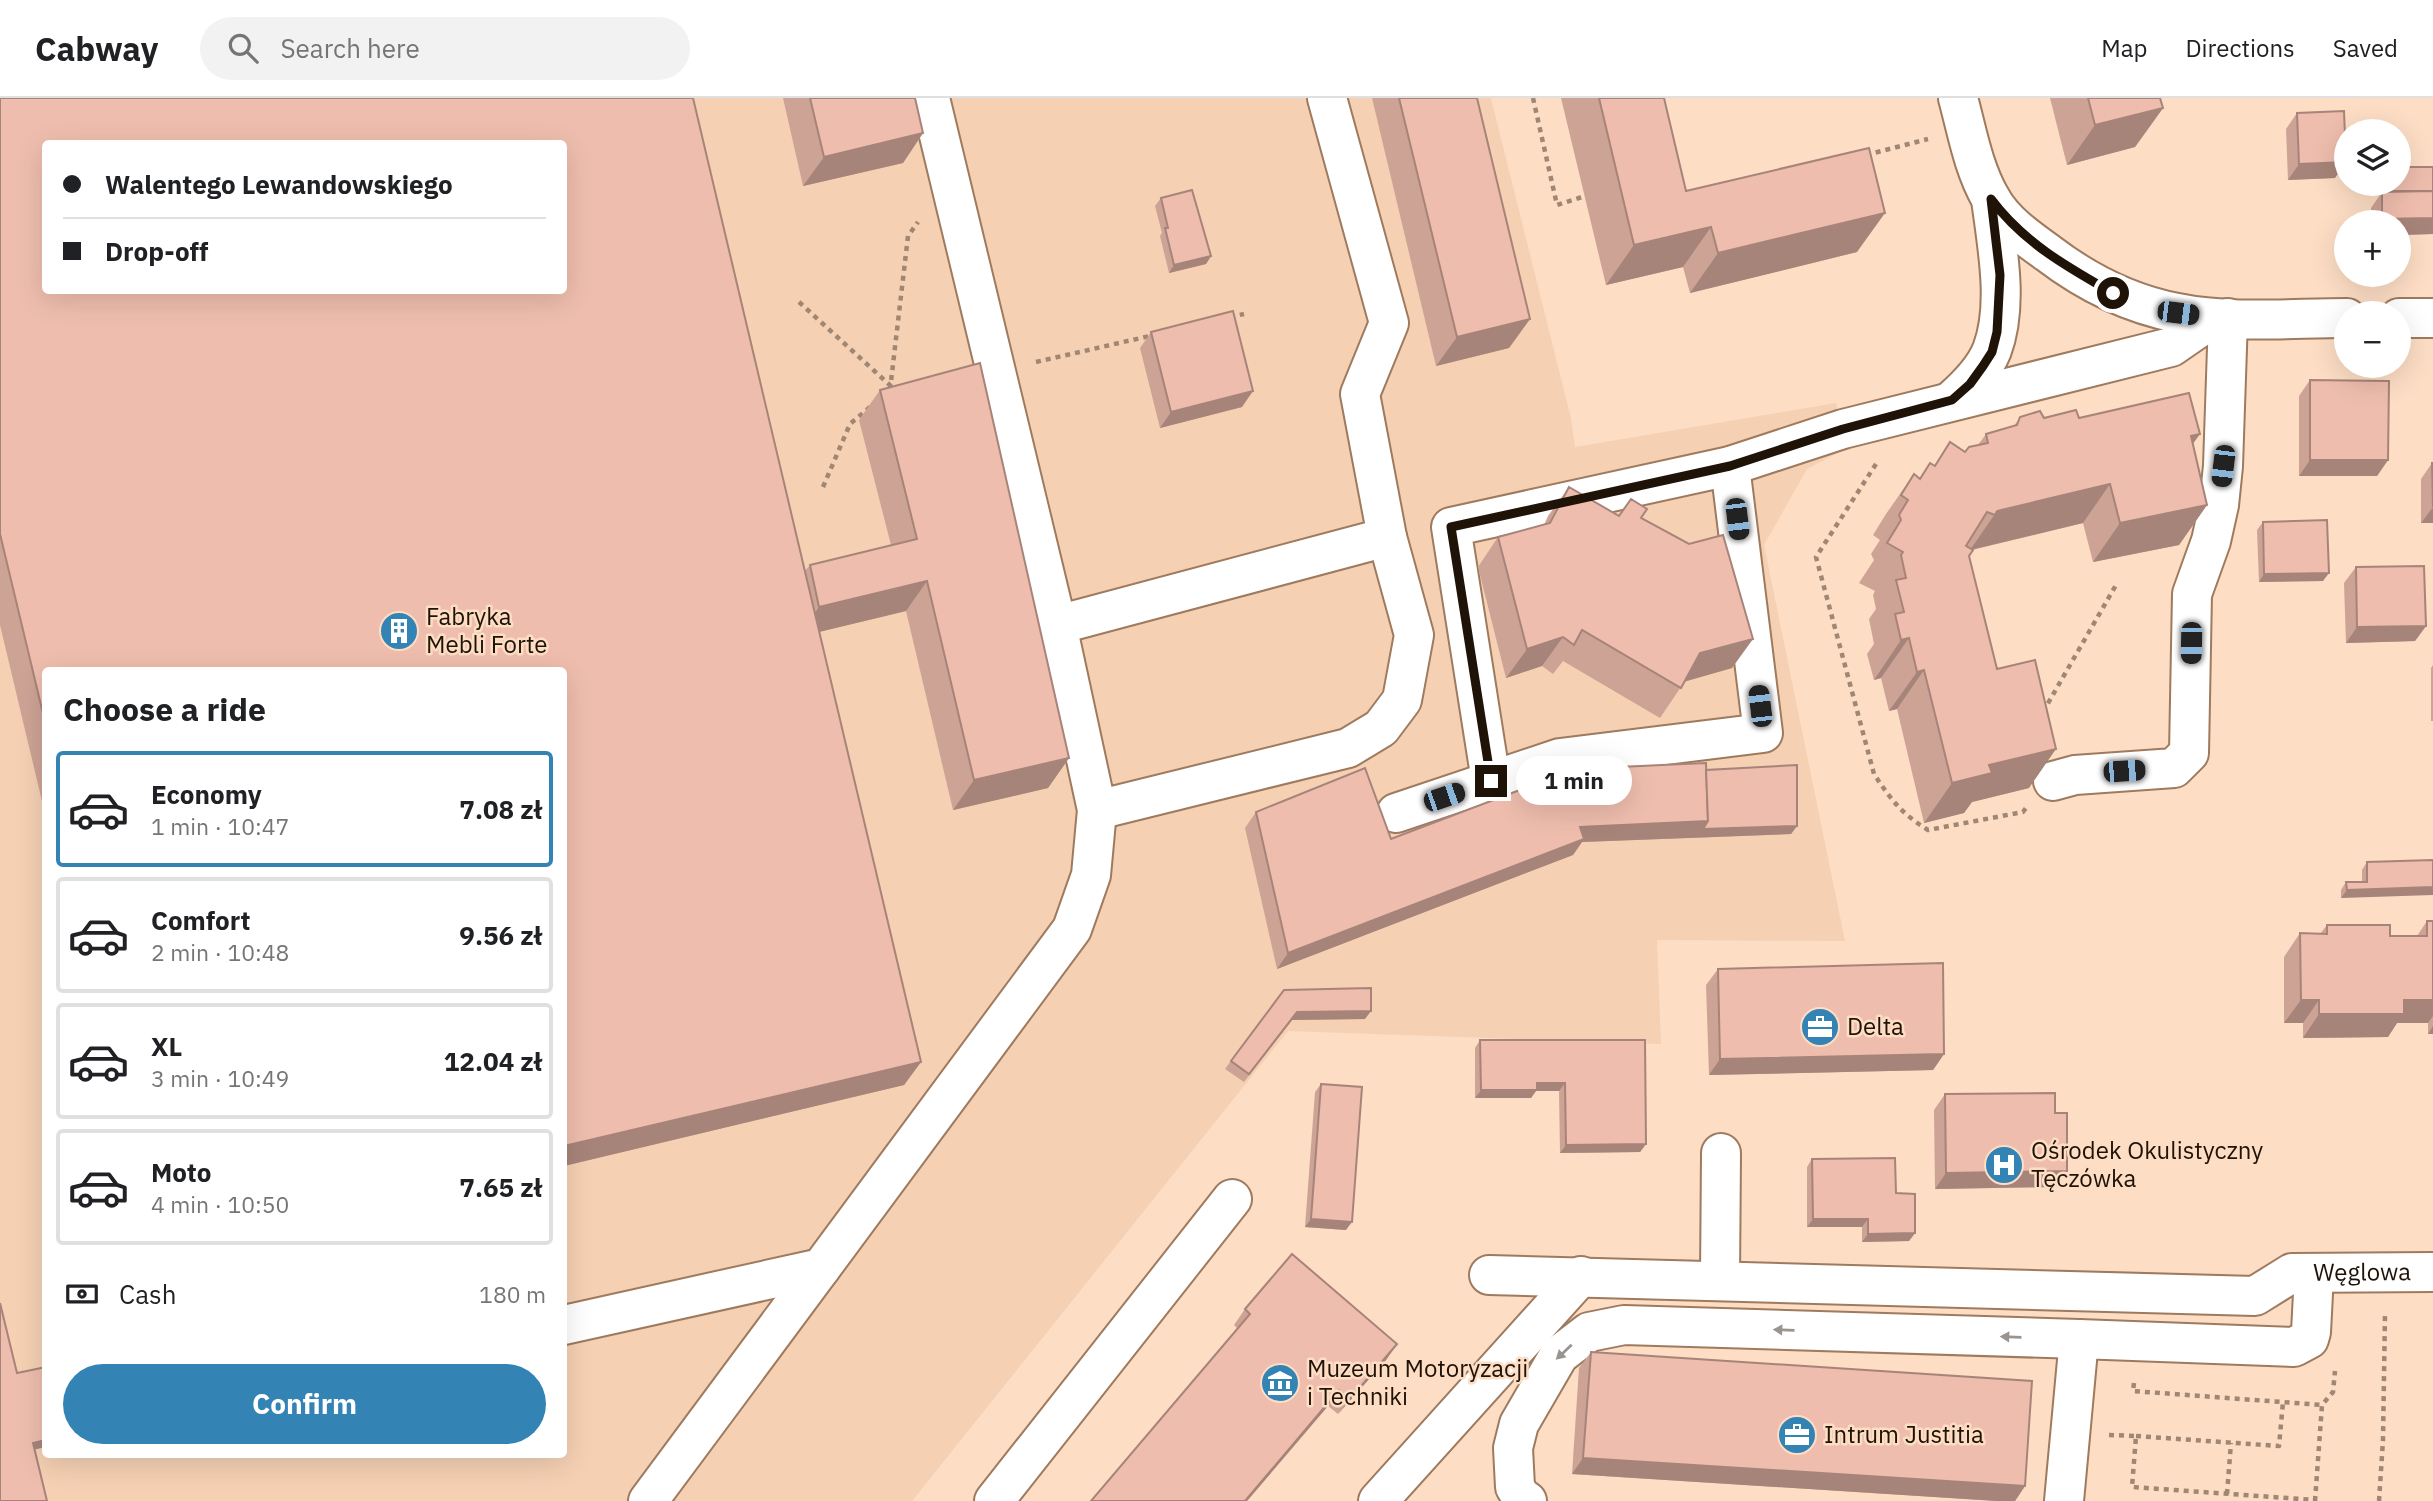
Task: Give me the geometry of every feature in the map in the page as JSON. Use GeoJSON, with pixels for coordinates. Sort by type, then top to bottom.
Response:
{"type":"FeatureCollection","features":[{"type":"Feature","properties":{"kind":"street"},"geometry":{"type":"LineString","coordinates":[[648,1501],[1072,929],[1091,875],[1097,810],[1057,625],[930,98]]}},
{"type":"Feature","properties":{"kind":"street"},"geometry":{"type":"LineString","coordinates":[[1097,810],[1348,748],[1381,728],[1402,700],[1414,635],[1387,537],[1360,394],[1389,323],[1327,98]]}},
{"type":"Feature","properties":{"kind":"street"},"geometry":{"type":"LineString","coordinates":[[1958,98],[1978,170],[1991,199],[2007,220],[2065,266],[2113,293],[2178,313],[2221,318],[2334,318]]}},
{"type":"Feature","properties":{"kind":"street"},"geometry":{"type":"LineString","coordinates":[[1952,400],[1970,384],[1983,366],[1992,352],[1997,332],[2000,275],[1991,199]]}},
{"type":"Feature","properties":{"kind":"street"},"geometry":{"type":"LineString","coordinates":[[1491,781],[1451,527],[1730,466],[1843,429],[2171,347],[2221,318]]}},
{"type":"Feature","properties":{"kind":"street"},"geometry":{"type":"LineString","coordinates":[[2053,781],[2075,775],[2174,768],[2189,753],[2192,594],[2211,541],[2219,505],[2223,466],[2221,318]]}},
{"type":"Feature","properties":{"kind":"street"},"geometry":{"type":"LineString","coordinates":[[2411,318],[2433,318]]}},
{"type":"Feature","properties":{"kind":"street"},"geometry":{"type":"LineString","coordinates":[[1396,813],[1560,758],[1763,733],[1730,466]]}},
{"type":"Feature","properties":{"kind":"street"},"geometry":{"type":"LineString","coordinates":[[1057,625],[1387,537]]}},
{"type":"Feature","properties":{"kind":"street"},"geometry":{"type":"LineString","coordinates":[[1720,1280],[1721,1153]]}},
{"type":"Feature","properties":{"kind":"street"},"geometry":{"type":"LineString","coordinates":[[993,1501],[1232,1199]]}},
{"type":"Feature","properties":{"kind":"street"},"geometry":{"type":"LineString","coordinates":[[567,1324],[821,1268]]}},
{"type":"Feature","properties":{"kind":"street","name":"Węglowa"},"geometry":{"type":"LineString","coordinates":[[2303,1273],[2433,1272]]}},
{"type":"Feature","properties":{"kind":"street"},"geometry":{"type":"LineString","coordinates":[[1489,1275],[2255,1296],[2303,1273],[2311,1332],[2309,1339],[2294,1347],[2078,1355],[1624,1325],[1589,1332],[1559,1355],[1519,1424],[1513,1447],[1515,1487],[1527,1501]]}},
{"type":"Feature","properties":{"kind":"street"},"geometry":{"type":"LineString","coordinates":[[1378,1501],[1581,1276]]}},
{"type":"Feature","properties":{"kind":"street"},"geometry":{"type":"LineString","coordinates":[[2064,1501],[2078,1355]]}},
{"type":"Feature","properties":{"kind":"street"},"geometry":{"type":"LineString","coordinates":[[1407,1501],[1417,1460]]}},
{"type":"Feature","properties":{"kind":"path"},"geometry":{"type":"LineString","coordinates":[[1533,98],[1556,205],[1585,196]]}},
{"type":"Feature","properties":{"kind":"path"},"geometry":{"type":"LineString","coordinates":[[1863,155],[1914,142]]}},
{"type":"Feature","properties":{"kind":"path"},"geometry":{"type":"LineString","coordinates":[[881,398],[891,389],[908,236],[918,223],[918,214]]}},
{"type":"Feature","properties":{"kind":"path"},"geometry":{"type":"LineString","coordinates":[[823,487],[850,424],[871,407]]}},
{"type":"Feature","properties":{"kind":"path"},"geometry":{"type":"LineString","coordinates":[[1877,462],[1816,557],[1874,775],[1899,810],[1928,830],[2022,812],[2053,781]]}},
{"type":"Feature","properties":{"kind":"path"},"geometry":{"type":"LineString","coordinates":[[2039,719],[2116,585]]}},
{"type":"Feature","properties":{"kind":"path"},"geometry":{"type":"LineString","coordinates":[[2379,1501],[2385,1314]]}},
{"type":"Feature","properties":{"kind":"path"},"geometry":{"type":"LineString","coordinates":[[2078,1355],[2135,1371],[2133,1391],[2322,1405]]}},
{"type":"Feature","properties":{"kind":"path"},"geometry":{"type":"LineString","coordinates":[[2136,1436],[2132,1487],[2315,1500],[2322,1405],[2333,1392],[2336,1366]]}},
{"type":"Feature","properties":{"kind":"path"},"geometry":{"type":"LineString","coordinates":[[2071,1434],[2279,1446],[2283,1402]]}},
{"type":"Feature","properties":{"kind":"path"},"geometry":{"type":"LineString","coordinates":[[2227,1494],[2231,1443]]}},
{"type":"Feature","properties":{"kind":"shaded area"},"geometry":{"type":"Polygon","coordinates":[[[0,98],[1491,98],[1571,418],[1575,447],[1836,403],[1847,448],[1807,469],[1764,545],[1845,941],[1657,940],[1661,1044],[1288,1031],[912,1501],[0,1501],[0,98]]]}},
{"type":"Feature","properties":{"kind":"building","name":"Fabryka Mebli Forte"},"geometry":{"type":"Polygon","coordinates":[[[0,98],[693,98],[921,1062],[567,1145],[567,667],[42,667],[42,709],[0,534],[0,98]]]}},
{"type":"Feature","properties":{"kind":"building"},"geometry":{"type":"Polygon","coordinates":[[[810,98],[915,98],[923,133],[824,157],[810,98]]]}},
{"type":"Feature","properties":{"kind":"building"},"geometry":{"type":"Polygon","coordinates":[[[1399,98],[1477,98],[1530,319],[1457,337],[1399,98]]]}},
{"type":"Feature","properties":{"kind":"building"},"geometry":{"type":"Polygon","coordinates":[[[1599,98],[1664,98],[1686,191],[1869,148],[1885,213],[1718,253],[1711,227],[1634,245],[1599,98]]]}},
{"type":"Feature","properties":{"kind":"building"},"geometry":{"type":"Polygon","coordinates":[[[2088,98],[2160,98],[2163,108],[2095,125],[2088,98]]]}},
{"type":"Feature","properties":{"kind":"building"},"geometry":{"type":"Polygon","coordinates":[[[2344,111],[2344,119],[2334,119],[2334,163],[2299,164],[2297,113],[2344,111]]]}},
{"type":"Feature","properties":{"kind":"building"},"geometry":{"type":"Polygon","coordinates":[[[2411,167],[2433,167],[2433,191],[2411,191],[2411,167]]]}},
{"type":"Feature","properties":{"kind":"building"},"geometry":{"type":"Polygon","coordinates":[[[1192,190],[1211,256],[1174,265],[1161,198],[1192,190]]]}},
{"type":"Feature","properties":{"kind":"building"},"geometry":{"type":"Polygon","coordinates":[[[2411,191],[2433,191],[2433,218],[2411,218],[2411,210],[2382,210],[2382,196],[2411,196],[2411,191]]]}},
{"type":"Feature","properties":{"kind":"building"},"geometry":{"type":"Polygon","coordinates":[[[1233,311],[1253,391],[1171,412],[1151,332],[1233,311]]]}},
{"type":"Feature","properties":{"kind":"building"},"geometry":{"type":"Polygon","coordinates":[[[980,363],[1069,758],[974,780],[927,581],[819,607],[810,565],[917,539],[880,390],[980,363]]]}},
{"type":"Feature","properties":{"kind":"building"},"geometry":{"type":"Polygon","coordinates":[[[2310,380],[2389,381],[2388,460],[2310,460],[2310,380]]]}},
{"type":"Feature","properties":{"kind":"building"},"geometry":{"type":"Polygon","coordinates":[[[2189,393],[2200,434],[2191,436],[2207,505],[2120,523],[2110,484],[1997,511],[1995,515],[1987,512],[1966,546],[1973,550],[1969,556],[1997,669],[2035,660],[2056,749],[1989,765],[1992,773],[1952,783],[1924,670],[1917,672],[1909,638],[1901,640],[1895,614],[1904,612],[1896,580],[1906,578],[1901,555],[1903,552],[1887,543],[1901,520],[1899,515],[1908,500],[1901,495],[1914,474],[1920,479],[1930,463],[1935,466],[1950,442],[1965,452],[1969,447],[1988,443],[1986,434],[2017,425],[2020,417],[2040,411],[2044,418],[2076,410],[2079,418],[2189,393]]]}},
{"type":"Feature","properties":{"kind":"building"},"geometry":{"type":"Polygon","coordinates":[[[1569,487],[1619,516],[1631,499],[1647,509],[1641,518],[1689,544],[1723,535],[1753,639],[1700,653],[1681,688],[1582,630],[1574,645],[1563,637],[1527,649],[1498,537],[1550,523],[1569,487]]]}},
{"type":"Feature","properties":{"kind":"building"},"geometry":{"type":"Polygon","coordinates":[[[2327,520],[2329,573],[2264,574],[2263,522],[2327,520]]]}},
{"type":"Feature","properties":{"kind":"building"},"geometry":{"type":"Polygon","coordinates":[[[2424,566],[2426,626],[2357,627],[2356,567],[2424,566]]]}},
{"type":"Feature","properties":{"kind":"building"},"geometry":{"type":"Polygon","coordinates":[[[1706,763],[1708,821],[1580,827],[1584,839],[1288,953],[1256,812],[1365,768],[1391,839],[1575,769],[1706,763]]]}},
{"type":"Feature","properties":{"kind":"building"},"geometry":{"type":"Polygon","coordinates":[[[1797,765],[1797,826],[1703,829],[1708,821],[1706,770],[1797,765]]]}},
{"type":"Feature","properties":{"kind":"building"},"geometry":{"type":"Polygon","coordinates":[[[2433,860],[2433,887],[2347,890],[2346,882],[2367,882],[2367,862],[2433,860]]]}},
{"type":"Feature","properties":{"kind":"building"},"geometry":{"type":"Polygon","coordinates":[[[2427,921],[2433,921],[2433,1000],[2404,1000],[2404,1014],[2319,1014],[2319,1000],[2301,1000],[2300,933],[2327,934],[2327,925],[2390,925],[2390,936],[2427,936],[2427,921]]]}},
{"type":"Feature","properties":{"kind":"building","name":"Delta"},"geometry":{"type":"Polygon","coordinates":[[[1943,963],[1944,1054],[1720,1059],[1718,969],[1943,963]]]}},
{"type":"Feature","properties":{"kind":"building"},"geometry":{"type":"Polygon","coordinates":[[[1371,988],[1371,1011],[1297,1012],[1249,1074],[1231,1061],[1284,990],[1371,988]]]}},
{"type":"Feature","properties":{"kind":"building"},"geometry":{"type":"Polygon","coordinates":[[[1480,1040],[1645,1040],[1646,1144],[1566,1145],[1565,1083],[1537,1083],[1537,1090],[1481,1090],[1480,1040]]]}},
{"type":"Feature","properties":{"kind":"building"},"geometry":{"type":"Polygon","coordinates":[[[1321,1084],[1362,1087],[1352,1222],[1311,1219],[1321,1084]]]}},
{"type":"Feature","properties":{"kind":"building"},"geometry":{"type":"Polygon","coordinates":[[[2055,1093],[2055,1113],[2067,1113],[2067,1171],[1946,1173],[1945,1094],[2055,1093]]]}},
{"type":"Feature","properties":{"kind":"building"},"geometry":{"type":"Polygon","coordinates":[[[1895,1158],[1896,1193],[1915,1194],[1915,1233],[1868,1234],[1868,1219],[1813,1219],[1812,1159],[1895,1158]]]}},
{"type":"Feature","properties":{"kind":"building","name":"Muzeum Motoryzacji i Techniki"},"geometry":{"type":"Polygon","coordinates":[[[1292,1254],[1397,1344],[1350,1399],[1339,1390],[1245,1501],[1091,1501],[1250,1314],[1245,1309],[1292,1254]]]}},
{"type":"Feature","properties":{"kind":"building"},"geometry":{"type":"Polygon","coordinates":[[[0,1303],[17,1373],[42,1368],[42,1441],[33,1443],[47,1501],[0,1501],[0,1303]]]}},
{"type":"Feature","properties":{"kind":"building","name":"Intrum Justitia"},"geometry":{"type":"Polygon","coordinates":[[[1591,1352],[2032,1381],[2025,1486],[1583,1458],[1591,1352]]]}},
{"type":"Feature","properties":{"kind":"place","name":"Fabryka Mebli Forte"},"geometry":{"type":"Point","coordinates":[399,631]}},
{"type":"Feature","properties":{"kind":"place","name":"Delta"},"geometry":{"type":"Point","coordinates":[1820,1027]}},
{"type":"Feature","properties":{"kind":"place","name":"Ośrodek Okulistyczny Tęczówka"},"geometry":{"type":"Point","coordinates":[2004,1165]}},
{"type":"Feature","properties":{"kind":"place","name":"Muzeum Motoryzacji i Techniki"},"geometry":{"type":"Point","coordinates":[1280,1383]}},
{"type":"Feature","properties":{"kind":"place","name":"Intrum Justitia"},"geometry":{"type":"Point","coordinates":[1797,1435]}},
{"type":"Feature","properties":{"kind":"route"},"geometry":{"type":"LineString","coordinates":[[1491,781],[1451,527],[1730,466],[1843,429],[1952,400],[1970,384],[1983,366],[1992,352],[1997,332],[2000,275],[1991,199],[2007,220],[2026,237],[2065,266],[2113,293]]}}]}
